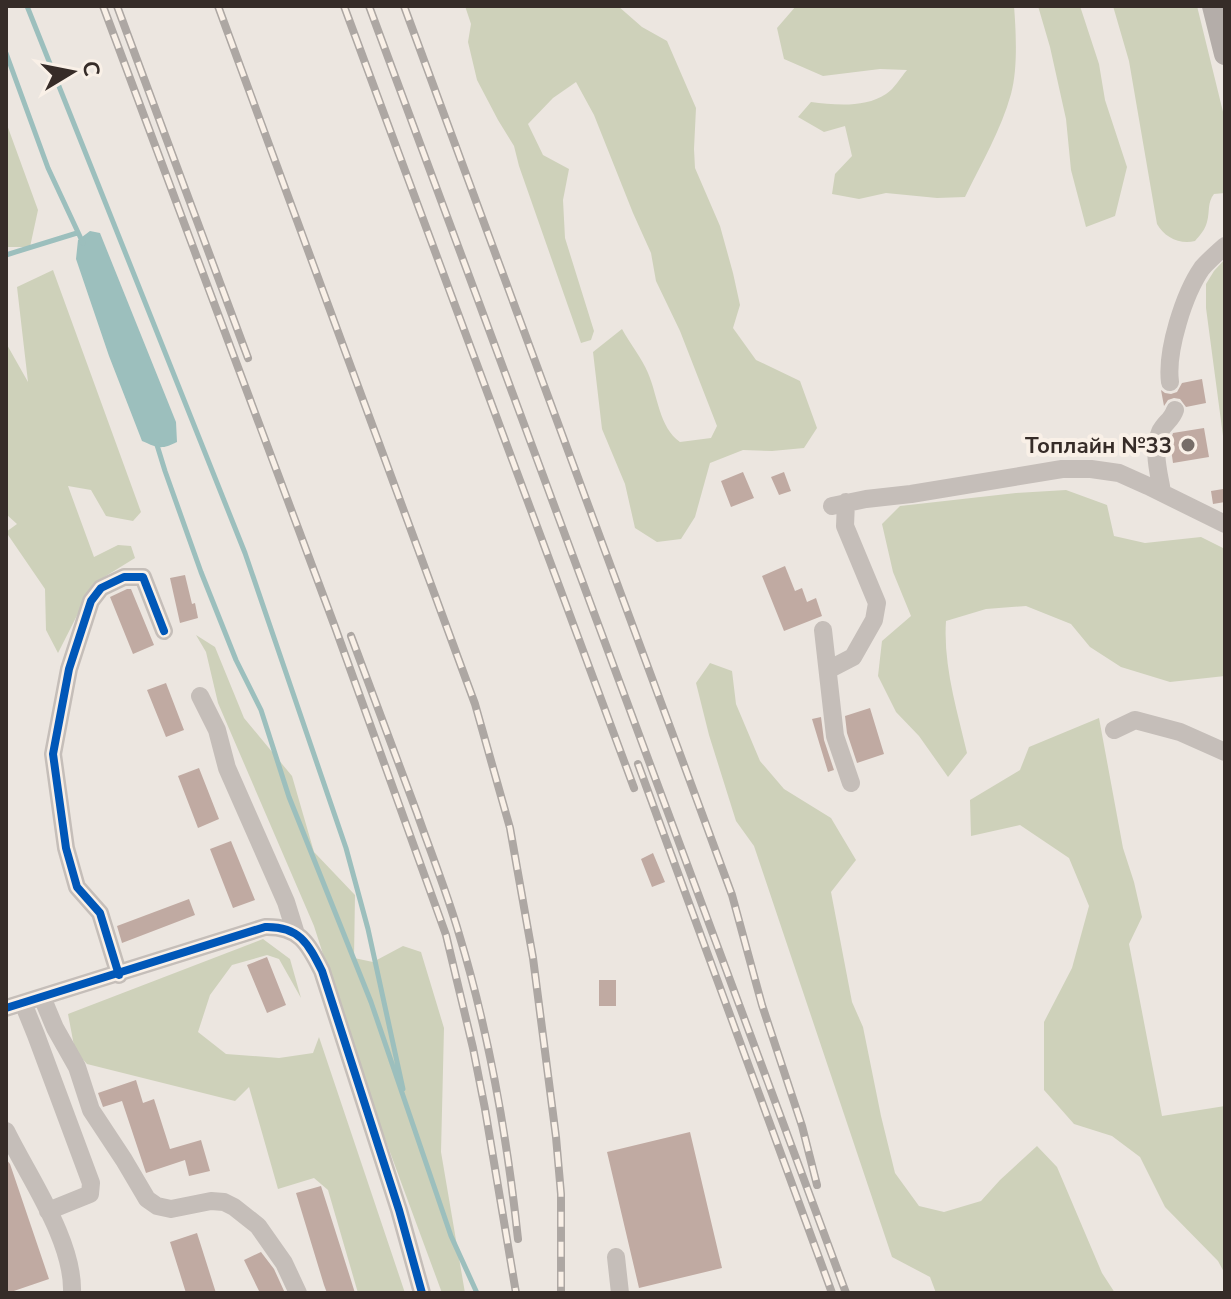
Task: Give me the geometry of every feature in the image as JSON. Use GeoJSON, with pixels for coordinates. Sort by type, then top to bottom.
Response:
{"type":"FeatureCollection","features":[{"type":"Feature","properties":{"kind":"main road"},"geometry":{"type":"LineString","coordinates":[[1213,6],[1225,54]]}},
{"type":"Feature","properties":{"kind":"street"},"geometry":{"type":"LineString","coordinates":[[1170,382],[1171,347],[1182,311],[1202,269],[1225,246]]}},
{"type":"Feature","properties":{"kind":"street"},"geometry":{"type":"LineString","coordinates":[[1162,492],[1156,443],[1161,428],[1175,410]]}},
{"type":"Feature","properties":{"kind":"street"},"geometry":{"type":"LineString","coordinates":[[828,670],[853,657],[874,620],[877,603],[839,504],[1062,469],[1091,469],[1119,473],[1225,524]]}},
{"type":"Feature","properties":{"kind":"street"},"geometry":{"type":"LineString","coordinates":[[119,975],[100,913],[77,887],[66,848],[53,754],[69,669],[91,601],[101,588],[124,577],[143,577],[164,631]]}},
{"type":"Feature","properties":{"kind":"street"},"geometry":{"type":"LineString","coordinates":[[823,630],[835,736],[851,783]]}},
{"type":"Feature","properties":{"kind":"street"},"geometry":{"type":"LineString","coordinates":[[200,696],[217,730],[227,768],[286,902],[296,934]]}},
{"type":"Feature","properties":{"kind":"street"},"geometry":{"type":"LineString","coordinates":[[1114,730],[1135,720],[1180,732],[1225,752]]}},
{"type":"Feature","properties":{"kind":"street"},"geometry":{"type":"LineString","coordinates":[[48,1211],[90,1194],[91,1183],[14,1006],[224,939],[265,927],[282,927],[296,934],[310,948],[322,971],[399,1210],[422,1293]]}},
{"type":"Feature","properties":{"kind":"street"},"geometry":{"type":"LineString","coordinates":[[42,997],[77,1067],[91,1110],[147,1199],[157,1206],[171,1209],[211,1201],[234,1207],[258,1226],[284,1263],[298,1293]]}},
{"type":"Feature","properties":{"kind":"street"},"geometry":{"type":"LineString","coordinates":[[6,1131],[66,1248],[72,1293]]}},
{"type":"Feature","properties":{"kind":"street"},"geometry":{"type":"LineString","coordinates":[[616,1257],[620,1293]]}},
{"type":"Feature","properties":{"kind":"green space"},"geometry":{"type":"Polygon","coordinates":[[[465,6],[618,6],[642,27],[667,41],[696,108],[695,168],[720,226],[733,273],[740,305],[733,328],[756,360],[800,381],[817,428],[804,448],[743,450],[710,463],[695,517],[681,539],[657,542],[635,528],[625,484],[602,429],[593,352],[622,329],[645,367],[663,420],[673,436],[680,442],[711,438],[717,426],[680,331],[656,281],[651,253],[594,115],[576,82],[553,98],[528,124],[543,155],[569,169],[563,200],[565,238],[594,331],[591,340],[581,343],[514,146],[477,80],[468,42],[471,24],[465,6]]]}},
{"type":"Feature","properties":{"kind":"green space"},"geometry":{"type":"Polygon","coordinates":[[[796,6],[1014,6],[1016,62],[1011,94],[996,134],[965,197],[937,198],[886,193],[859,199],[832,194],[835,174],[852,156],[845,126],[824,132],[798,117],[811,102],[869,102],[892,89],[907,70],[880,69],[823,76],[784,59],[777,28],[796,6]]]}},
{"type":"Feature","properties":{"kind":"green space"},"geometry":{"type":"Polygon","coordinates":[[[1038,6],[1080,6],[1127,167],[1115,216],[1086,227],[1071,170],[1066,119],[1038,6]]]}},
{"type":"Feature","properties":{"kind":"green space"},"geometry":{"type":"Polygon","coordinates":[[[1113,6],[1197,6],[1225,120],[1225,193],[1212,197],[1206,225],[1195,241],[1173,239],[1157,224],[1129,61],[1113,6]]]}},
{"type":"Feature","properties":{"kind":"green space"},"geometry":{"type":"Polygon","coordinates":[[[6,122],[38,210],[30,247],[6,245],[6,122]]]}},
{"type":"Feature","properties":{"kind":"green space"},"geometry":{"type":"Polygon","coordinates":[[[1225,259],[1225,451],[1206,308],[1206,284],[1225,259]]]}},
{"type":"Feature","properties":{"kind":"green space"},"geometry":{"type":"Polygon","coordinates":[[[53,270],[141,512],[133,521],[106,516],[91,490],[68,486],[94,557],[118,545],[131,546],[135,558],[93,584],[58,653],[46,630],[45,589],[6,532],[17,524],[6,514],[6,343],[28,382],[17,287],[53,270]]]}},
{"type":"Feature","properties":{"kind":"green space"},"geometry":{"type":"Polygon","coordinates":[[[1066,490],[1107,505],[1114,536],[1145,543],[1201,537],[1225,549],[1225,676],[1170,682],[1121,667],[1090,647],[1071,624],[1026,606],[986,609],[946,621],[949,671],[967,753],[948,777],[919,736],[896,712],[878,676],[882,641],[911,616],[893,572],[882,524],[900,506],[1066,490]]]}},
{"type":"Feature","properties":{"kind":"green space"},"geometry":{"type":"Polygon","coordinates":[[[196,635],[215,647],[244,718],[292,776],[314,852],[355,895],[354,958],[373,962],[403,946],[421,952],[444,1028],[441,1152],[465,1293],[442,1293],[363,1079],[314,926],[218,703],[206,652],[196,635]]]}},
{"type":"Feature","properties":{"kind":"green space"},"geometry":{"type":"Polygon","coordinates":[[[710,663],[732,671],[736,704],[760,761],[784,789],[831,818],[856,860],[831,892],[852,1002],[863,1027],[895,1173],[919,1206],[944,1212],[981,1201],[1037,1146],[1057,1167],[1102,1273],[1115,1293],[936,1293],[930,1277],[892,1257],[754,846],[736,821],[709,735],[696,683],[710,663]]]}},
{"type":"Feature","properties":{"kind":"green space"},"geometry":{"type":"Polygon","coordinates":[[[1099,718],[1123,848],[1142,917],[1129,944],[1162,1116],[1225,1106],[1225,1274],[1218,1261],[1165,1207],[1140,1157],[1112,1136],[1074,1124],[1044,1090],[1044,1022],[1072,968],[1089,906],[1069,858],[1020,825],[971,836],[970,800],[1020,770],[1029,747],[1099,718]]]}},
{"type":"Feature","properties":{"kind":"green space"},"geometry":{"type":"Polygon","coordinates":[[[263,939],[290,959],[301,998],[279,959],[267,955],[232,965],[210,995],[198,1032],[226,1054],[279,1058],[313,1053],[319,1037],[405,1293],[358,1293],[328,1190],[314,1178],[278,1189],[249,1087],[235,1101],[87,1064],[75,1051],[68,1014],[263,939]]]}},
{"type":"Feature","properties":{"kind":"water"},"geometry":{"type":"Polygon","coordinates":[[[90,231],[100,233],[176,422],[177,442],[172,445],[160,447],[142,441],[109,356],[76,259],[78,240],[90,231]]]}},
{"type":"Feature","properties":{"kind":"building"},"geometry":{"type":"Polygon","coordinates":[[[1202,379],[1206,403],[1186,407],[1180,399],[1174,398],[1164,406],[1161,390],[1171,394],[1177,392],[1182,383],[1202,379]]]}},
{"type":"Feature","properties":{"kind":"building"},"geometry":{"type":"Polygon","coordinates":[[[1204,428],[1209,457],[1173,463],[1170,442],[1173,433],[1204,428]]]}},
{"type":"Feature","properties":{"kind":"building"},"geometry":{"type":"Polygon","coordinates":[[[743,472],[754,498],[731,507],[721,481],[743,472]]]}},
{"type":"Feature","properties":{"kind":"building"},"geometry":{"type":"Polygon","coordinates":[[[784,472],[791,491],[779,495],[771,477],[784,472]]]}},
{"type":"Feature","properties":{"kind":"building"},"geometry":{"type":"Polygon","coordinates":[[[1223,489],[1225,502],[1213,504],[1211,491],[1223,489]]]}},
{"type":"Feature","properties":{"kind":"building"},"geometry":{"type":"Polygon","coordinates":[[[785,566],[795,591],[802,588],[807,602],[816,598],[822,616],[784,631],[762,576],[785,566]]]}},
{"type":"Feature","properties":{"kind":"building"},"geometry":{"type":"Polygon","coordinates":[[[185,575],[198,618],[180,623],[170,578],[185,575]]]}},
{"type":"Feature","properties":{"kind":"building"},"geometry":{"type":"Polygon","coordinates":[[[131,589],[154,645],[133,654],[110,597],[131,589]]]}},
{"type":"Feature","properties":{"kind":"building"},"geometry":{"type":"Polygon","coordinates":[[[166,683],[184,730],[166,737],[147,690],[166,683]]]}},
{"type":"Feature","properties":{"kind":"building"},"geometry":{"type":"Polygon","coordinates":[[[870,708],[884,754],[857,763],[845,716],[870,708]]]}},
{"type":"Feature","properties":{"kind":"building"},"geometry":{"type":"Polygon","coordinates":[[[821,717],[824,740],[834,770],[828,772],[812,719],[821,717]]]}},
{"type":"Feature","properties":{"kind":"building"},"geometry":{"type":"Polygon","coordinates":[[[199,768],[219,819],[198,828],[178,776],[199,768]]]}},
{"type":"Feature","properties":{"kind":"building"},"geometry":{"type":"Polygon","coordinates":[[[231,841],[255,900],[233,908],[210,849],[231,841]]]}},
{"type":"Feature","properties":{"kind":"building"},"geometry":{"type":"Polygon","coordinates":[[[653,853],[665,882],[652,887],[641,859],[653,853]]]}},
{"type":"Feature","properties":{"kind":"building"},"geometry":{"type":"Polygon","coordinates":[[[189,899],[195,915],[122,943],[117,926],[189,899]]]}},
{"type":"Feature","properties":{"kind":"building"},"geometry":{"type":"Polygon","coordinates":[[[267,957],[286,1005],[267,1013],[247,965],[267,957]]]}},
{"type":"Feature","properties":{"kind":"building"},"geometry":{"type":"Polygon","coordinates":[[[599,980],[616,980],[616,1006],[599,1006],[599,980]]]}},
{"type":"Feature","properties":{"kind":"building"},"geometry":{"type":"Polygon","coordinates":[[[136,1080],[143,1103],[154,1099],[170,1149],[201,1140],[210,1171],[189,1176],[185,1160],[146,1173],[122,1101],[103,1107],[98,1093],[136,1080]]]}},
{"type":"Feature","properties":{"kind":"building"},"geometry":{"type":"Polygon","coordinates":[[[690,1132],[722,1268],[639,1288],[607,1152],[690,1132]]]}},
{"type":"Feature","properties":{"kind":"building"},"geometry":{"type":"Polygon","coordinates":[[[6,1159],[49,1279],[8,1293],[6,1293],[6,1159]]]}},
{"type":"Feature","properties":{"kind":"building"},"geometry":{"type":"Polygon","coordinates":[[[321,1186],[355,1293],[327,1293],[324,1285],[296,1193],[321,1186]]]}},
{"type":"Feature","properties":{"kind":"building"},"geometry":{"type":"Polygon","coordinates":[[[197,1233],[216,1293],[186,1293],[170,1242],[197,1233]]]}},
{"type":"Feature","properties":{"kind":"building"},"geometry":{"type":"Polygon","coordinates":[[[261,1252],[274,1269],[285,1293],[260,1293],[244,1260],[261,1252]]]}},
{"type":"Feature","properties":{"kind":"waterway"},"geometry":{"type":"LineString","coordinates":[[27,6],[245,553],[346,848],[368,929],[403,1089]]}},
{"type":"Feature","properties":{"kind":"waterway"},"geometry":{"type":"LineString","coordinates":[[6,53],[48,168],[83,243]]}},
{"type":"Feature","properties":{"kind":"waterway"},"geometry":{"type":"LineString","coordinates":[[6,255],[77,233]]}},
{"type":"Feature","properties":{"kind":"waterway"},"geometry":{"type":"LineString","coordinates":[[157,445],[201,572],[236,660],[261,710],[289,797],[371,1002],[451,1236],[477,1293]]}},
{"type":"Feature","properties":{"kind":"railway"},"geometry":{"type":"LineString","coordinates":[[103,6],[335,627],[446,935],[485,1109],[516,1293]]}},
{"type":"Feature","properties":{"kind":"railway"},"geometry":{"type":"LineString","coordinates":[[117,6],[248,358]]}},
{"type":"Feature","properties":{"kind":"railway"},"geometry":{"type":"LineString","coordinates":[[218,6],[475,704],[510,828],[533,958],[556,1137],[561,1194],[561,1293]]}},
{"type":"Feature","properties":{"kind":"railway"},"geometry":{"type":"LineString","coordinates":[[344,6],[634,788]]}},
{"type":"Feature","properties":{"kind":"railway"},"geometry":{"type":"LineString","coordinates":[[369,6],[846,1293]]}},
{"type":"Feature","properties":{"kind":"railway"},"geometry":{"type":"LineString","coordinates":[[404,6],[732,895],[817,1185]]}},
{"type":"Feature","properties":{"kind":"railway"},"geometry":{"type":"LineString","coordinates":[[351,636],[444,888],[470,971],[496,1085],[518,1239]]}},
{"type":"Feature","properties":{"kind":"railway"},"geometry":{"type":"LineString","coordinates":[[638,764],[832,1293]]}},
{"type":"Feature","properties":{"kind":"cycle path"},"geometry":{"type":"LineString","coordinates":[[119,975],[100,913],[77,887],[66,848],[53,754],[69,669],[91,601],[101,588],[124,577],[143,577],[164,631]]}},
{"type":"Feature","properties":{"kind":"cycle path"},"geometry":{"type":"LineString","coordinates":[[6,1008],[265,927],[277,927],[294,933],[307,945],[322,971],[399,1210],[422,1293]]}},
{"type":"Feature","properties":{"kind":"place","name":"Топлайн №33"},"geometry":{"type":"Point","coordinates":[1188,445]}}]}
